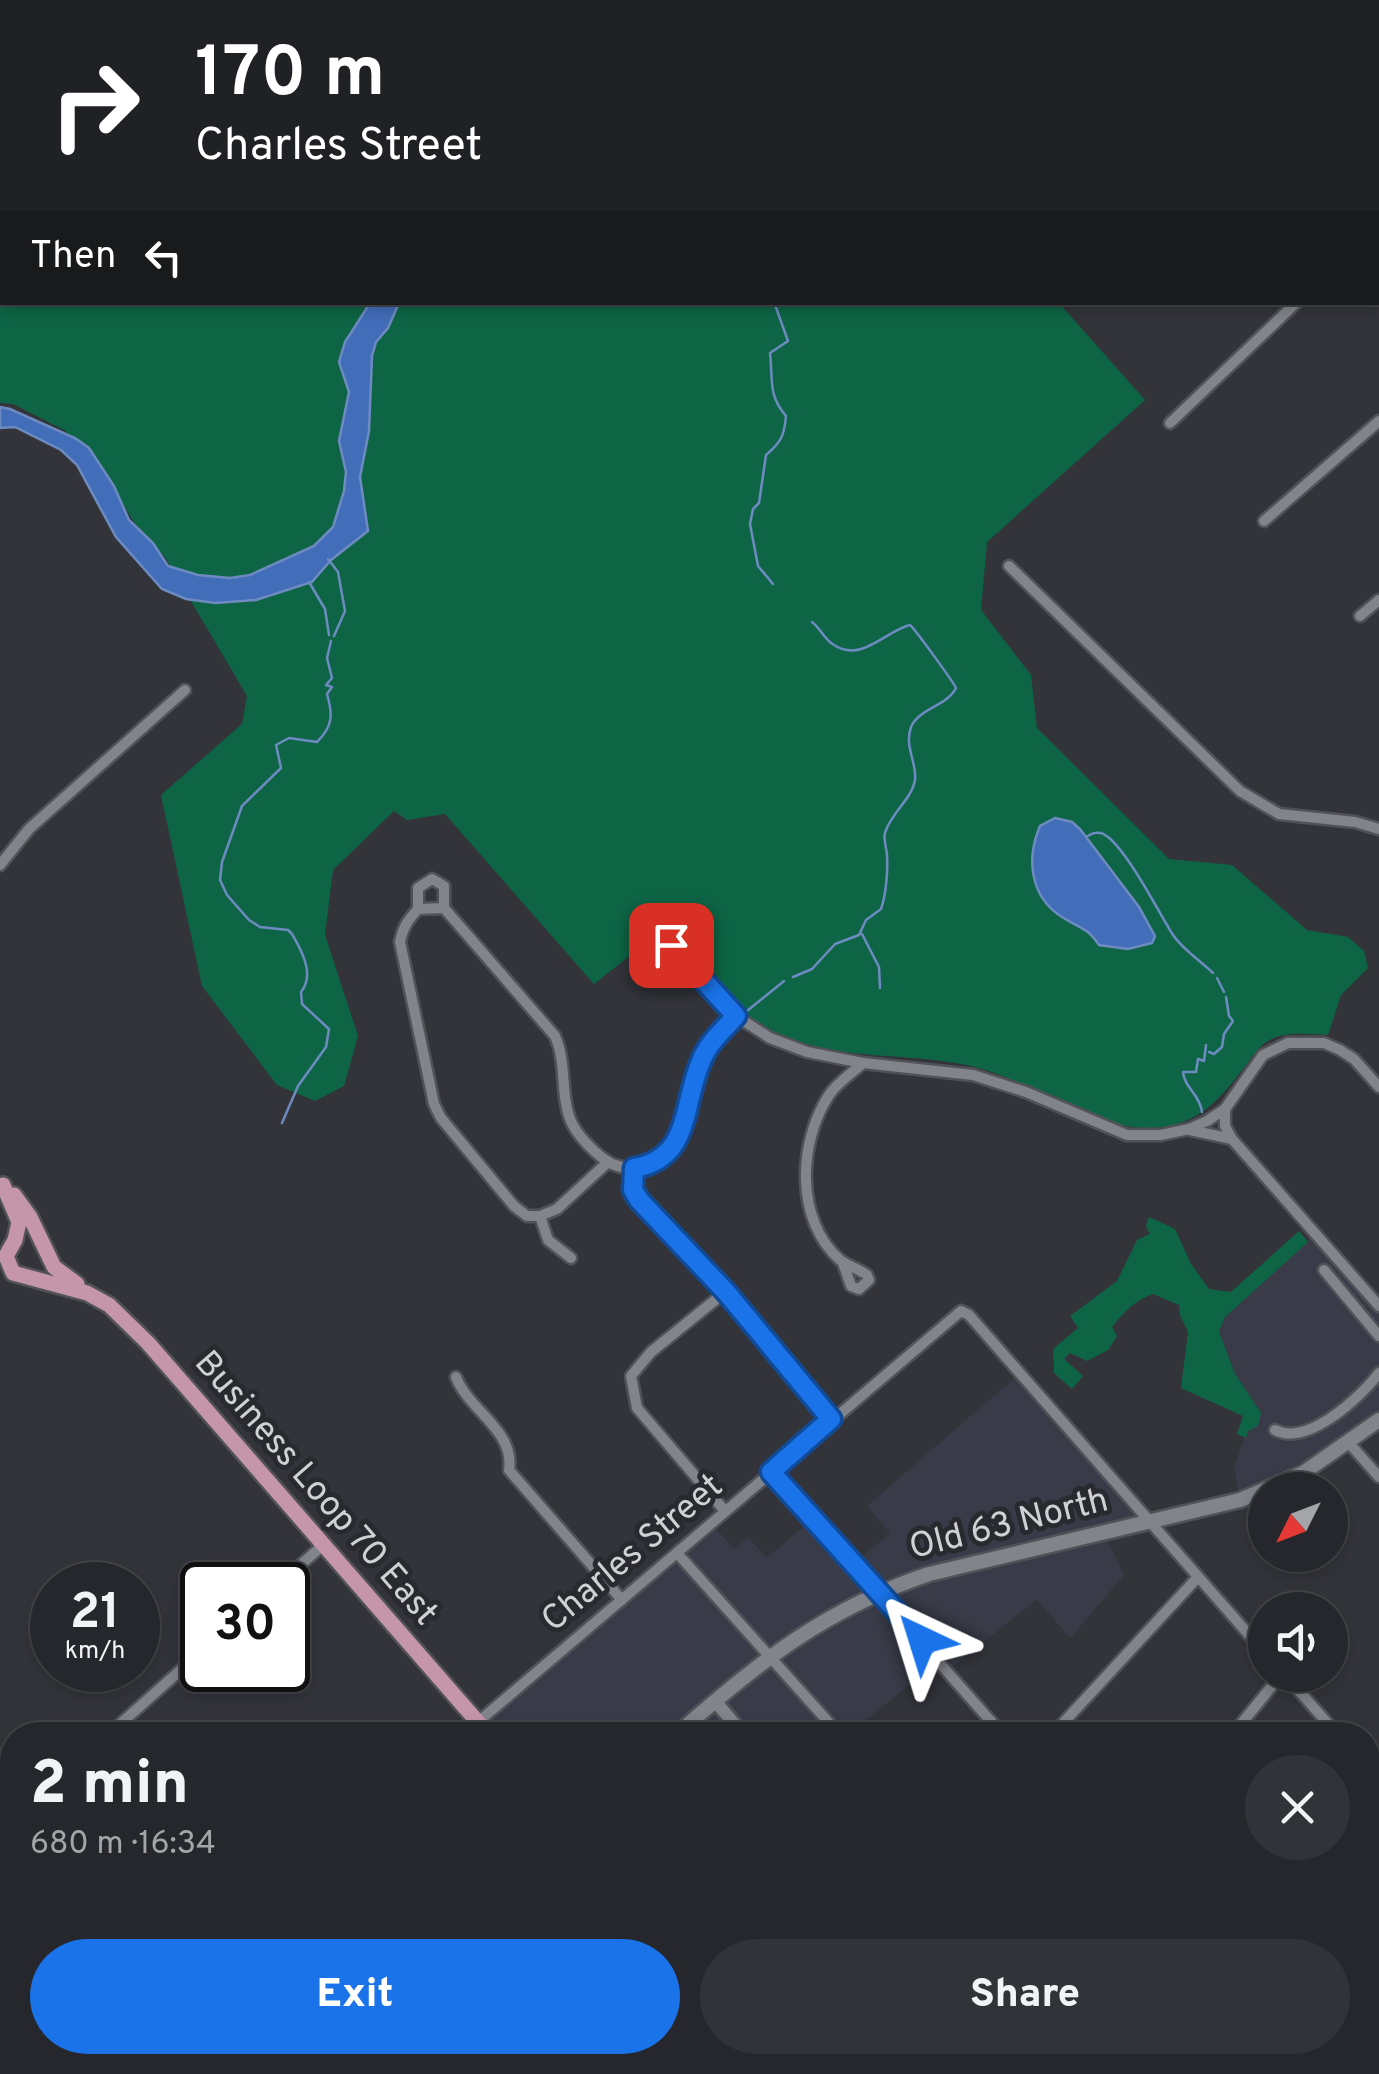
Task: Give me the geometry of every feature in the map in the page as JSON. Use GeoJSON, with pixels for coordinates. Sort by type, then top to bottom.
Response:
{"type":"FeatureCollection","features":[{"type":"Feature","properties":{"kind":"main road"},"geometry":{"type":"LineString","coordinates":[[1,1184],[24,1205],[48,1259],[45,1268],[30,1278],[21,1277],[8,1265],[6,1256],[19,1228],[17,1215],[1,1184]]}},
{"type":"Feature","properties":{"kind":"main road"},"geometry":{"type":"LineString","coordinates":[[15,1240],[24,1236],[41,1242]]}},
{"type":"Feature","properties":{"kind":"main road","name":"Business Loop 70 East"},"geometry":{"type":"LineString","coordinates":[[48,1259],[60,1273],[108,1305],[148,1343],[477,1722]]}},
{"type":"Feature","properties":{"kind":"main road","name":"Business Loop 70 East"},"geometry":{"type":"LineString","coordinates":[[30,1278],[88,1293]]}},
{"type":"Feature","properties":{"kind":"main road","name":"Old 63 North"},"geometry":{"type":"LineString","coordinates":[[691,1722],[770,1655],[879,1592],[929,1574],[1240,1500],[1303,1473],[1379,1420]]}},
{"type":"Feature","properties":{"kind":"street"},"geometry":{"type":"LineString","coordinates":[[1170,422],[1294,305]]}},
{"type":"Feature","properties":{"kind":"street"},"geometry":{"type":"LineString","coordinates":[[1264,521],[1379,421]]}},
{"type":"Feature","properties":{"kind":"street"},"geometry":{"type":"LineString","coordinates":[[1009,566],[1240,791],[1280,814],[1339,820],[1379,830]]}},
{"type":"Feature","properties":{"kind":"street"},"geometry":{"type":"LineString","coordinates":[[1360,616],[1379,600]]}},
{"type":"Feature","properties":{"kind":"street"},"geometry":{"type":"LineString","coordinates":[[0,866],[29,829],[185,690]]}},
{"type":"Feature","properties":{"kind":"street"},"geometry":{"type":"LineString","coordinates":[[608,1162],[557,1209],[527,1216],[452,1134],[434,1104],[400,942],[402,928],[418,909],[418,888],[432,879],[444,886],[444,908],[556,1036],[564,1054],[568,1116],[576,1132],[608,1162],[634,1168],[653,1165],[668,1154],[678,1140],[701,1060],[736,1016]]}},
{"type":"Feature","properties":{"kind":"street"},"geometry":{"type":"LineString","coordinates":[[418,909],[444,908]]}},
{"type":"Feature","properties":{"kind":"street"},"geometry":{"type":"LineString","coordinates":[[671,945],[736,1016],[770,1038],[806,1052],[863,1063],[973,1075],[1026,1092],[1115,1133],[1140,1136],[1188,1130],[1232,1139]]}},
{"type":"Feature","properties":{"kind":"street"},"geometry":{"type":"LineString","coordinates":[[1188,1130],[1225,1109],[1263,1056],[1288,1043],[1324,1043],[1340,1050],[1354,1059],[1379,1087]]}},
{"type":"Feature","properties":{"kind":"street"},"geometry":{"type":"LineString","coordinates":[[842,1263],[823,1239],[806,1199],[807,1151],[830,1093],[863,1063]]}},
{"type":"Feature","properties":{"kind":"street"},"geometry":{"type":"LineString","coordinates":[[1225,1109],[1232,1139],[1379,1306]]}},
{"type":"Feature","properties":{"kind":"street"},"geometry":{"type":"LineString","coordinates":[[634,1168],[633,1190],[639,1200],[726,1292],[831,1419]]}},
{"type":"Feature","properties":{"kind":"street"},"geometry":{"type":"LineString","coordinates":[[540,1216],[553,1247],[571,1258]]}},
{"type":"Feature","properties":{"kind":"street"},"geometry":{"type":"LineString","coordinates":[[1324,1270],[1379,1336]]}},
{"type":"Feature","properties":{"kind":"street"},"geometry":{"type":"LineString","coordinates":[[725,1511],[637,1408],[631,1376],[651,1352],[726,1292]]}},
{"type":"Feature","properties":{"kind":"street","name":"Charles Street"},"geometry":{"type":"LineString","coordinates":[[491,1722],[622,1600],[961,1311],[969,1315],[1148,1521]]}},
{"type":"Feature","properties":{"kind":"street"},"geometry":{"type":"LineString","coordinates":[[1275,1430],[1282,1434],[1319,1427],[1379,1373]]}},
{"type":"Feature","properties":{"kind":"street"},"geometry":{"type":"LineString","coordinates":[[456,1377],[461,1389],[508,1446],[509,1470],[622,1600]]}},
{"type":"Feature","properties":{"kind":"street"},"geometry":{"type":"LineString","coordinates":[[1350,1442],[1379,1477]]}},
{"type":"Feature","properties":{"kind":"street"},"geometry":{"type":"LineString","coordinates":[[771,1472],[991,1721]]}},
{"type":"Feature","properties":{"kind":"street"},"geometry":{"type":"LineString","coordinates":[[1148,1521],[1248,1634]]}},
{"type":"Feature","properties":{"kind":"street"},"geometry":{"type":"LineString","coordinates":[[304,1562],[323,1545]]}},
{"type":"Feature","properties":{"kind":"street"},"geometry":{"type":"LineString","coordinates":[[677,1553],[829,1722]]}},
{"type":"Feature","properties":{"kind":"street"},"geometry":{"type":"LineString","coordinates":[[1064,1722],[1198,1577]]}},
{"type":"Feature","properties":{"kind":"street"},"geometry":{"type":"LineString","coordinates":[[122,1722],[180,1671]]}},
{"type":"Feature","properties":{"kind":"street"},"geometry":{"type":"LineString","coordinates":[[1243,1722],[1269,1692]]}},
{"type":"Feature","properties":{"kind":"street"},"geometry":{"type":"LineString","coordinates":[[1299,1692],[1326,1722]]}},
{"type":"Feature","properties":{"kind":"street"},"geometry":{"type":"LineString","coordinates":[[715,1701],[733,1722]]}},
{"type":"Feature","properties":{"kind":"shaded area"},"geometry":{"type":"Polygon","coordinates":[[[1315,1234],[1379,1307],[1379,1419],[1349,1443],[1294,1472],[1248,1472],[1248,1496],[1240,1500],[1234,1467],[1247,1431],[1261,1413],[1234,1372],[1219,1331],[1225,1317],[1315,1234]]]}},
{"type":"Feature","properties":{"kind":"shaded area"},"geometry":{"type":"Polygon","coordinates":[[[1018,1375],[1155,1531],[1109,1542],[1124,1575],[1070,1638],[1037,1599],[946,1672],[937,1662],[864,1722],[481,1722],[713,1525],[734,1549],[748,1537],[767,1558],[811,1520],[853,1565],[890,1533],[867,1506],[1018,1375]]]}},
{"type":"Feature","properties":{"kind":"green space"},"geometry":{"type":"Polygon","coordinates":[[[0,305],[1061,305],[1145,400],[987,542],[981,610],[1031,675],[1037,728],[1169,859],[1232,865],[1307,930],[1348,937],[1364,951],[1368,968],[1341,995],[1328,1035],[1289,1034],[1274,1038],[1259,1048],[1231,1084],[1197,1115],[1173,1125],[1128,1126],[1084,1113],[971,1066],[852,1053],[792,1040],[750,1018],[664,929],[594,984],[445,814],[407,820],[394,811],[333,870],[325,935],[358,1036],[344,1086],[315,1101],[277,1085],[202,986],[161,795],[242,724],[247,696],[165,557],[133,521],[95,455],[64,430],[13,404],[0,403],[0,305]]]}},
{"type":"Feature","properties":{"kind":"green space"},"geometry":{"type":"Polygon","coordinates":[[[1149,1217],[1175,1229],[1191,1264],[1209,1289],[1231,1292],[1299,1231],[1308,1242],[1225,1317],[1219,1331],[1234,1372],[1261,1413],[1258,1426],[1248,1431],[1246,1438],[1237,1434],[1243,1416],[1181,1388],[1188,1332],[1179,1305],[1153,1294],[1130,1308],[1112,1327],[1117,1336],[1108,1350],[1087,1361],[1070,1353],[1064,1359],[1083,1376],[1072,1389],[1054,1373],[1053,1349],[1078,1328],[1070,1316],[1117,1281],[1137,1240],[1150,1234],[1146,1226],[1149,1217]]]}},
{"type":"Feature","properties":{"kind":"water"},"geometry":{"type":"Polygon","coordinates":[[[369,305],[398,305],[372,356],[369,431],[360,477],[368,531],[331,560],[312,582],[256,600],[215,603],[186,599],[162,589],[116,537],[77,465],[61,450],[15,427],[0,428],[0,407],[75,438],[89,448],[114,486],[129,520],[153,543],[168,566],[198,575],[250,575],[314,546],[333,527],[346,472],[339,441],[349,392],[339,362],[345,342],[369,305]]]}},
{"type":"Feature","properties":{"kind":"water"},"geometry":{"type":"Polygon","coordinates":[[[1055,818],[1072,822],[1080,829],[1139,907],[1155,936],[1152,943],[1128,949],[1099,945],[1087,931],[1051,909],[1043,899],[1034,876],[1033,851],[1040,826],[1055,818]]]}},
{"type":"Feature","properties":{"kind":"waterway"},"geometry":{"type":"LineString","coordinates":[[773,584],[758,566],[750,524],[753,509],[759,503],[766,455],[781,439],[786,416],[772,387],[770,353],[788,341],[775,305]]}},
{"type":"Feature","properties":{"kind":"waterway"},"geometry":{"type":"LineString","coordinates":[[328,559],[338,572],[345,611],[334,636]]}},
{"type":"Feature","properties":{"kind":"waterway"},"geometry":{"type":"LineString","coordinates":[[309,582],[325,609],[329,635]]}},
{"type":"Feature","properties":{"kind":"waterway"},"geometry":{"type":"LineString","coordinates":[[793,977],[812,969],[835,944],[859,935],[866,920],[881,909],[887,876],[885,833],[915,780],[909,741],[911,727],[956,688],[910,625],[864,648],[844,650],[828,640],[812,622]]}},
{"type":"Feature","properties":{"kind":"waterway"},"geometry":{"type":"LineString","coordinates":[[282,1123],[298,1086],[326,1047],[329,1029],[302,1004],[307,971],[292,934],[288,930],[260,927],[249,920],[227,895],[220,880],[222,862],[242,806],[281,768],[276,745],[289,738],[317,742],[329,725],[327,694],[332,687],[326,685],[332,678],[327,658],[331,641]]}},
{"type":"Feature","properties":{"kind":"waterway"},"geometry":{"type":"LineString","coordinates":[[1086,837],[1101,833],[1110,838],[1177,940],[1213,973]]}},
{"type":"Feature","properties":{"kind":"waterway"},"geometry":{"type":"LineString","coordinates":[[862,934],[879,967],[880,988]]}},
{"type":"Feature","properties":{"kind":"waterway"},"geometry":{"type":"LineString","coordinates":[[1217,978],[1224,992]]}},
{"type":"Feature","properties":{"kind":"waterway"},"geometry":{"type":"LineString","coordinates":[[747,1011],[784,981]]}},
{"type":"Feature","properties":{"kind":"waterway"},"geometry":{"type":"LineString","coordinates":[[1209,1052],[1214,1054],[1222,1047],[1224,1034],[1233,1021],[1226,997]]}},
{"type":"Feature","properties":{"kind":"waterway"},"geometry":{"type":"LineString","coordinates":[[1202,1112],[1183,1072],[1196,1072],[1198,1059],[1204,1061],[1206,1045]]}},
{"type":"Feature","properties":{"kind":"route"},"geometry":{"type":"LineString","coordinates":[[671,945],[736,1016],[701,1060],[678,1140],[653,1165],[634,1168],[633,1190],[726,1292],[831,1419],[771,1472],[922,1640]]}}]}
